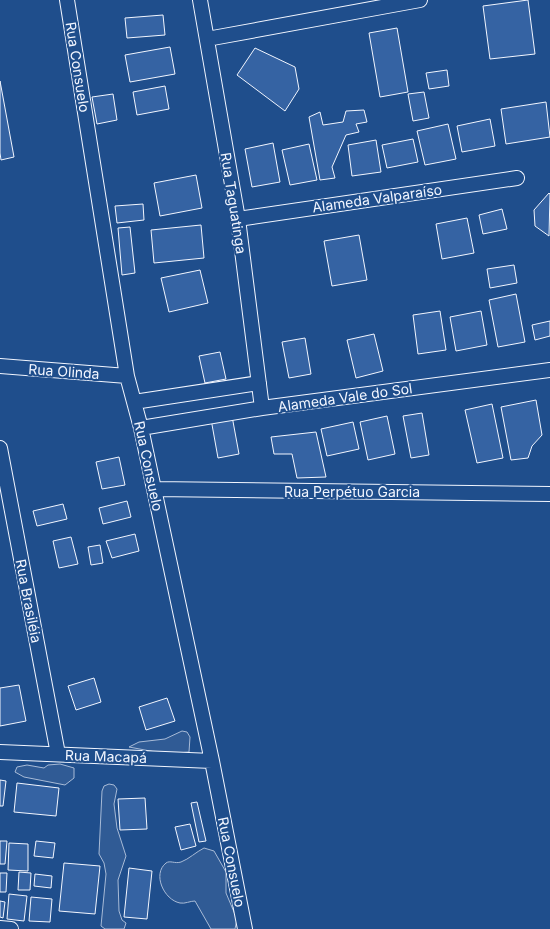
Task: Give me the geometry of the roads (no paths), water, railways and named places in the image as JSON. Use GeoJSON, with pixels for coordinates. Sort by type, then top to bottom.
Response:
{"type":"FeatureCollection","features":[{"type":"Feature","properties":{"kind":"street","name":"Rua Consuelo"},"geometry":{"type":"LineString","coordinates":[[67,0],[127,376],[141,428],[212,761],[245,929]]}},
{"type":"Feature","properties":{"kind":"street","name":"Rua Taguatinga"},"geometry":{"type":"LineString","coordinates":[[200,0],[238,219],[262,408]]}},
{"type":"Feature","properties":{"kind":"street"},"geometry":{"type":"LineString","coordinates":[[207,39],[420,0]]}},
{"type":"Feature","properties":{"kind":"street","name":"Alameda Valparaíso"},"geometry":{"type":"LineString","coordinates":[[238,219],[517,178]]}},
{"type":"Feature","properties":{"kind":"street","name":"Rua Olinda"},"geometry":{"type":"LineString","coordinates":[[0,366],[127,376]]}},
{"type":"Feature","properties":{"kind":"street","name":"Alameda Vale do Sol"},"geometry":{"type":"LineString","coordinates":[[141,428],[262,408],[550,370]]}},
{"type":"Feature","properties":{"kind":"street"},"geometry":{"type":"LineString","coordinates":[[134,402],[259,383]]}},
{"type":"Feature","properties":{"kind":"street","name":"Rua Brasiléia"},"geometry":{"type":"LineString","coordinates":[[0,448],[58,754]]}},
{"type":"Feature","properties":{"kind":"street","name":"Rua Perpétuo Garcia"},"geometry":{"type":"LineString","coordinates":[[154,489],[550,494]]}},
{"type":"Feature","properties":{"kind":"street","name":"Rua Macapá"},"geometry":{"type":"LineString","coordinates":[[0,752],[212,761]]}},
{"type":"Feature","properties":{"kind":"street"},"geometry":{"type":"LineString","coordinates":[[0,928],[11,929]]}}]}
